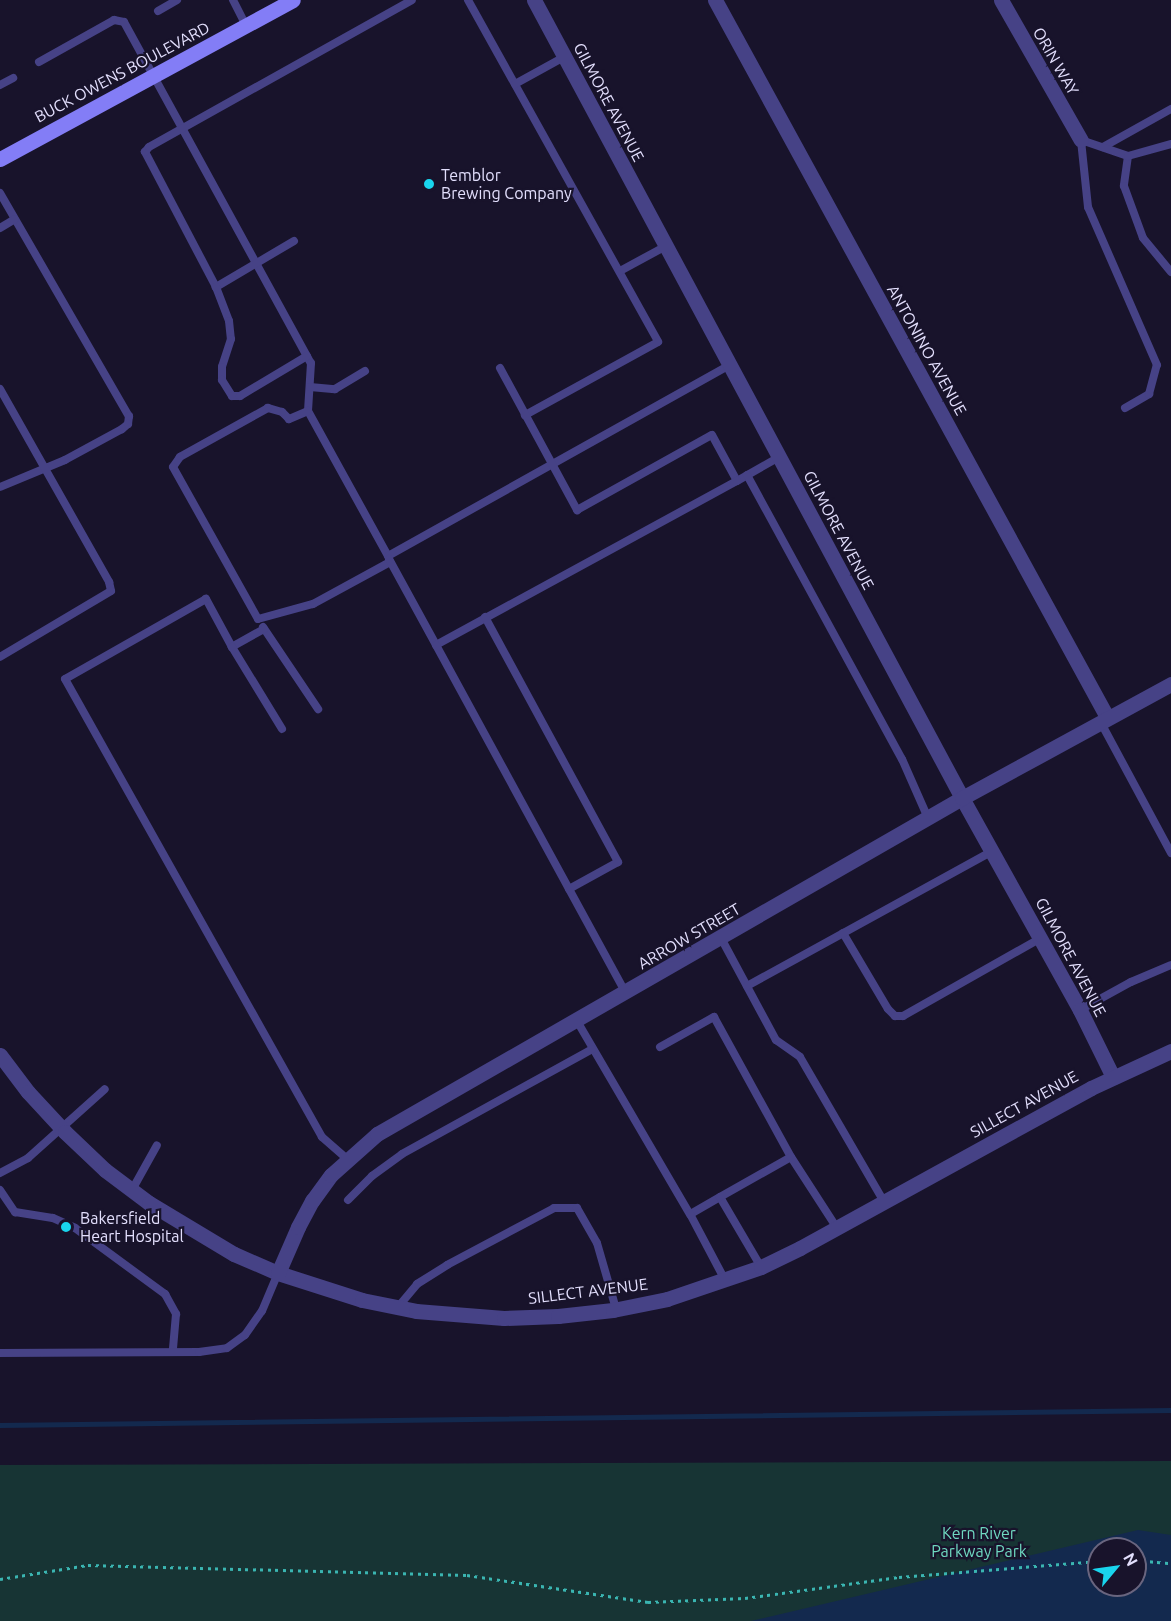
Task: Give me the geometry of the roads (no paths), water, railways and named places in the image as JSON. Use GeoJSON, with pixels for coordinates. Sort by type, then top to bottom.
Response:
{"type":"FeatureCollection","features":[{"type":"Feature","properties":{"kind":"main road","name":"BUCK OWENS BOULEVARD"},"geometry":{"type":"LineString","coordinates":[[0,159],[293,0]]}},
{"type":"Feature","properties":{"kind":"street","name":"GILMORE AVENUE"},"geometry":{"type":"LineString","coordinates":[[534,0],[962,798],[1080,1010],[1113,1077]]}},
{"type":"Feature","properties":{"kind":"street","name":"ANTONINO AVENUE"},"geometry":{"type":"LineString","coordinates":[[715,0],[1104,719]]}},
{"type":"Feature","properties":{"kind":"street","name":"ORIN WAY"},"geometry":{"type":"LineString","coordinates":[[1001,0],[1081,140]]}},
{"type":"Feature","properties":{"kind":"street","name":"ARROW STREET"},"geometry":{"type":"LineString","coordinates":[[278,1273],[312,1201],[347,1160],[396,1123],[962,798],[1171,684]]}},
{"type":"Feature","properties":{"kind":"street","name":"SILLECT AVENUE"},"geometry":{"type":"LineString","coordinates":[[0,1055],[28,1092],[105,1170],[186,1227],[234,1254],[320,1288],[398,1307],[460,1316],[504,1318],[558,1317],[667,1299],[760,1267],[837,1228],[1113,1077],[1171,1051]]}},
{"type":"Feature","properties":{"kind":"lane"},"geometry":{"type":"LineString","coordinates":[[158,11],[177,0]]}},
{"type":"Feature","properties":{"kind":"lane"},"geometry":{"type":"LineString","coordinates":[[233,0],[246,25]]}},
{"type":"Feature","properties":{"kind":"lane"},"geometry":{"type":"LineString","coordinates":[[307,356],[240,396],[232,396],[222,380],[222,367],[231,339],[228,321],[216,286],[147,159],[146,152],[149,147],[412,0]]}},
{"type":"Feature","properties":{"kind":"lane"},"geometry":{"type":"LineString","coordinates":[[468,0],[658,342],[525,415]]}},
{"type":"Feature","properties":{"kind":"lane"},"geometry":{"type":"LineString","coordinates":[[39,62],[114,20],[124,22],[311,363],[308,411],[626,993]]}},
{"type":"Feature","properties":{"kind":"lane"},"geometry":{"type":"LineString","coordinates":[[515,84],[564,57]]}},
{"type":"Feature","properties":{"kind":"lane"},"geometry":{"type":"LineString","coordinates":[[0,85],[13,78]]}},
{"type":"Feature","properties":{"kind":"lane"},"geometry":{"type":"LineString","coordinates":[[1103,147],[1171,109]]}},
{"type":"Feature","properties":{"kind":"lane"},"geometry":{"type":"LineString","coordinates":[[1125,408],[1149,394],[1157,365],[1088,207],[1081,140],[1128,156],[1171,144]]}},
{"type":"Feature","properties":{"kind":"lane"},"geometry":{"type":"LineString","coordinates":[[1128,156],[1124,186],[1143,238],[1171,272]]}},
{"type":"Feature","properties":{"kind":"lane"},"geometry":{"type":"LineString","coordinates":[[0,193],[129,416],[128,424],[122,429],[45,468],[0,487]]}},
{"type":"Feature","properties":{"kind":"lane"},"geometry":{"type":"LineString","coordinates":[[0,228],[15,219]]}},
{"type":"Feature","properties":{"kind":"lane"},"geometry":{"type":"LineString","coordinates":[[216,286],[294,241]]}},
{"type":"Feature","properties":{"kind":"lane"},"geometry":{"type":"LineString","coordinates":[[620,271],[666,246]]}},
{"type":"Feature","properties":{"kind":"lane"},"geometry":{"type":"LineString","coordinates":[[258,619],[313,604],[730,365]]}},
{"type":"Feature","properties":{"kind":"lane"},"geometry":{"type":"LineString","coordinates":[[500,368],[577,510],[712,435],[737,481]]}},
{"type":"Feature","properties":{"kind":"lane"},"geometry":{"type":"LineString","coordinates":[[310,387],[335,388],[365,371]]}},
{"type":"Feature","properties":{"kind":"lane"},"geometry":{"type":"LineString","coordinates":[[0,389],[109,582],[111,591],[0,657]]}},
{"type":"Feature","properties":{"kind":"lane"},"geometry":{"type":"LineString","coordinates":[[308,411],[289,419],[282,412],[268,408],[180,457],[173,467],[258,619],[318,709]]}},
{"type":"Feature","properties":{"kind":"lane"},"geometry":{"type":"LineString","coordinates":[[436,645],[779,457]]}},
{"type":"Feature","properties":{"kind":"lane"},"geometry":{"type":"LineString","coordinates":[[747,476],[902,759],[928,818]]}},
{"type":"Feature","properties":{"kind":"lane"},"geometry":{"type":"LineString","coordinates":[[282,729],[206,599],[65,679],[322,1137],[347,1160]]}},
{"type":"Feature","properties":{"kind":"lane"},"geometry":{"type":"LineString","coordinates":[[485,617],[618,862],[569,889]]}},
{"type":"Feature","properties":{"kind":"lane"},"geometry":{"type":"LineString","coordinates":[[232,647],[264,629]]}},
{"type":"Feature","properties":{"kind":"lane"},"geometry":{"type":"LineString","coordinates":[[1104,719],[1171,853]]}},
{"type":"Feature","properties":{"kind":"lane"},"geometry":{"type":"LineString","coordinates":[[747,986],[993,851]]}},
{"type":"Feature","properties":{"kind":"lane"},"geometry":{"type":"LineString","coordinates":[[843,933],[888,1009],[895,1016],[903,1016],[1041,938]]}},
{"type":"Feature","properties":{"kind":"lane"},"geometry":{"type":"LineString","coordinates":[[721,938],[776,1040],[800,1057],[884,1202]]}},
{"type":"Feature","properties":{"kind":"lane"},"geometry":{"type":"LineString","coordinates":[[1080,1010],[1131,982],[1171,965]]}},
{"type":"Feature","properties":{"kind":"lane"},"geometry":{"type":"LineString","coordinates":[[660,1047],[714,1017],[791,1157],[837,1228]]}},
{"type":"Feature","properties":{"kind":"lane"},"geometry":{"type":"LineString","coordinates":[[577,1021],[690,1214],[725,1280]]}},
{"type":"Feature","properties":{"kind":"lane"},"geometry":{"type":"LineString","coordinates":[[348,1200],[372,1176],[402,1154],[592,1048]]}},
{"type":"Feature","properties":{"kind":"lane"},"geometry":{"type":"LineString","coordinates":[[0,1173],[28,1158],[105,1089]]}},
{"type":"Feature","properties":{"kind":"lane"},"geometry":{"type":"LineString","coordinates":[[132,1190],[157,1145]]}},
{"type":"Feature","properties":{"kind":"lane"},"geometry":{"type":"LineString","coordinates":[[690,1214],[791,1157]]}},
{"type":"Feature","properties":{"kind":"lane"},"geometry":{"type":"LineString","coordinates":[[0,1190],[15,1212],[62,1221],[165,1294],[176,1314],[173,1352]]}},
{"type":"Feature","properties":{"kind":"lane"},"geometry":{"type":"LineString","coordinates":[[720,1197],[760,1267]]}},
{"type":"Feature","properties":{"kind":"lane"},"geometry":{"type":"LineString","coordinates":[[398,1307],[417,1284],[447,1265],[554,1208],[577,1208],[597,1243],[616,1309]]}},
{"type":"Feature","properties":{"kind":"lane"},"geometry":{"type":"LineString","coordinates":[[0,1353],[173,1352],[226,1348],[245,1335],[262,1311],[278,1273]]}},
{"type":"Feature","properties":{"kind":"water"},"geometry":{"type":"Polygon","coordinates":[[[1138,1530],[1171,1535],[1171,1621],[751,1621],[1087,1542],[1087,1597],[1147,1597],[1147,1537],[1108,1537],[1138,1530]]]}},
{"type":"Feature","properties":{"kind":"waterway"},"geometry":{"type":"LineString","coordinates":[[0,1425],[1171,1410]]}},
{"type":"Feature","properties":{"kind":"place","name":"Temblor Brewing Company"},"geometry":{"type":"Point","coordinates":[429,184]}},
{"type":"Feature","properties":{"kind":"place","name":"Bakersfield Heart Hospital"},"geometry":{"type":"Point","coordinates":[66,1227]}},
{"type":"Feature","properties":{"kind":"park label","name":"Kern River Parkway Park"},"geometry":{"type":"Point","coordinates":[979,1542]}}]}
